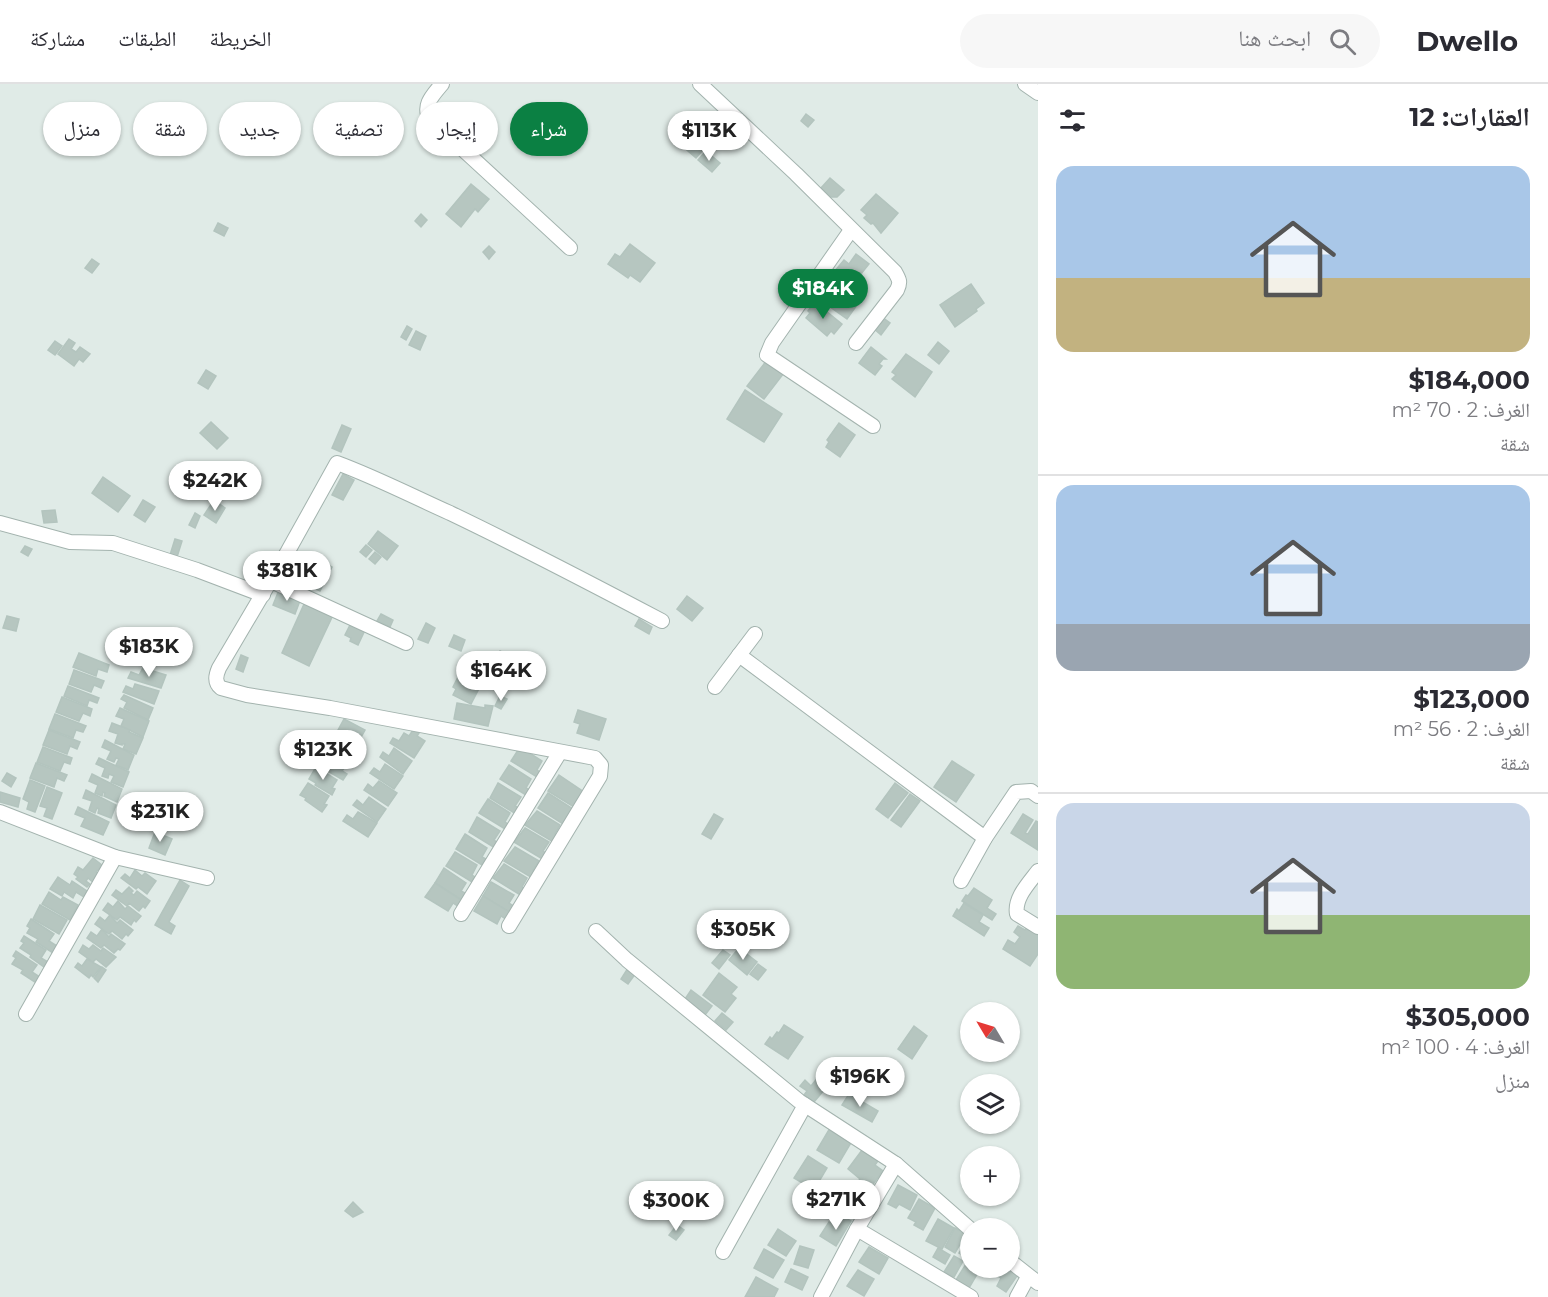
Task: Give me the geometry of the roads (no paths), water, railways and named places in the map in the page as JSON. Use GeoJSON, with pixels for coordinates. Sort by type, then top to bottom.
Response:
{"type":"FeatureCollection","features":[{"type":"Feature","properties":{"kind":"street"},"geometry":{"type":"LineString","coordinates":[[441,84],[428,104],[427,114],[430,119],[570,249]]}},
{"type":"Feature","properties":{"kind":"street"},"geometry":{"type":"LineString","coordinates":[[700,84],[796,174],[895,272],[900,285],[856,343]]}},
{"type":"Feature","properties":{"kind":"street"},"geometry":{"type":"LineString","coordinates":[[1025,84],[1038,93]]}},
{"type":"Feature","properties":{"kind":"street"},"geometry":{"type":"LineString","coordinates":[[851,230],[767,352],[771,359],[873,426]]}},
{"type":"Feature","properties":{"kind":"street"},"geometry":{"type":"LineString","coordinates":[[509,926],[600,776],[601,765],[595,758],[330,708],[247,695],[221,688],[216,679],[217,674],[337,463],[467,521],[662,621]]}},
{"type":"Feature","properties":{"kind":"street"},"geometry":{"type":"LineString","coordinates":[[0,523],[70,542],[113,543],[197,570],[263,595]]}},
{"type":"Feature","properties":{"kind":"street"},"geometry":{"type":"LineString","coordinates":[[271,581],[406,643]]}},
{"type":"Feature","properties":{"kind":"street"},"geometry":{"type":"LineString","coordinates":[[715,687],[755,634]]}},
{"type":"Feature","properties":{"kind":"street"},"geometry":{"type":"LineString","coordinates":[[739,655],[986,838]]}},
{"type":"Feature","properties":{"kind":"street"},"geometry":{"type":"LineString","coordinates":[[461,914],[560,752]]}},
{"type":"Feature","properties":{"kind":"street"},"geometry":{"type":"LineString","coordinates":[[961,881],[1016,792],[1031,791],[1038,796]]}},
{"type":"Feature","properties":{"kind":"street"},"geometry":{"type":"LineString","coordinates":[[0,812],[115,857],[207,878]]}},
{"type":"Feature","properties":{"kind":"street"},"geometry":{"type":"LineString","coordinates":[[26,1014],[115,857]]}},
{"type":"Feature","properties":{"kind":"street"},"geometry":{"type":"LineString","coordinates":[[1038,872],[1018,900],[1016,909],[1017,914],[1038,927]]}},
{"type":"Feature","properties":{"kind":"street"},"geometry":{"type":"LineString","coordinates":[[596,931],[627,960],[805,1105],[896,1164],[960,1220]]}},
{"type":"Feature","properties":{"kind":"street"},"geometry":{"type":"LineString","coordinates":[[723,1252],[805,1105]]}},
{"type":"Feature","properties":{"kind":"street"},"geometry":{"type":"LineString","coordinates":[[821,1297],[857,1229],[896,1164]]}},
{"type":"Feature","properties":{"kind":"street"},"geometry":{"type":"LineString","coordinates":[[857,1229],[971,1297]]}},
{"type":"Feature","properties":{"kind":"street"},"geometry":{"type":"LineString","coordinates":[[1017,1297],[1033,1280],[1020,1269]]}}]}
